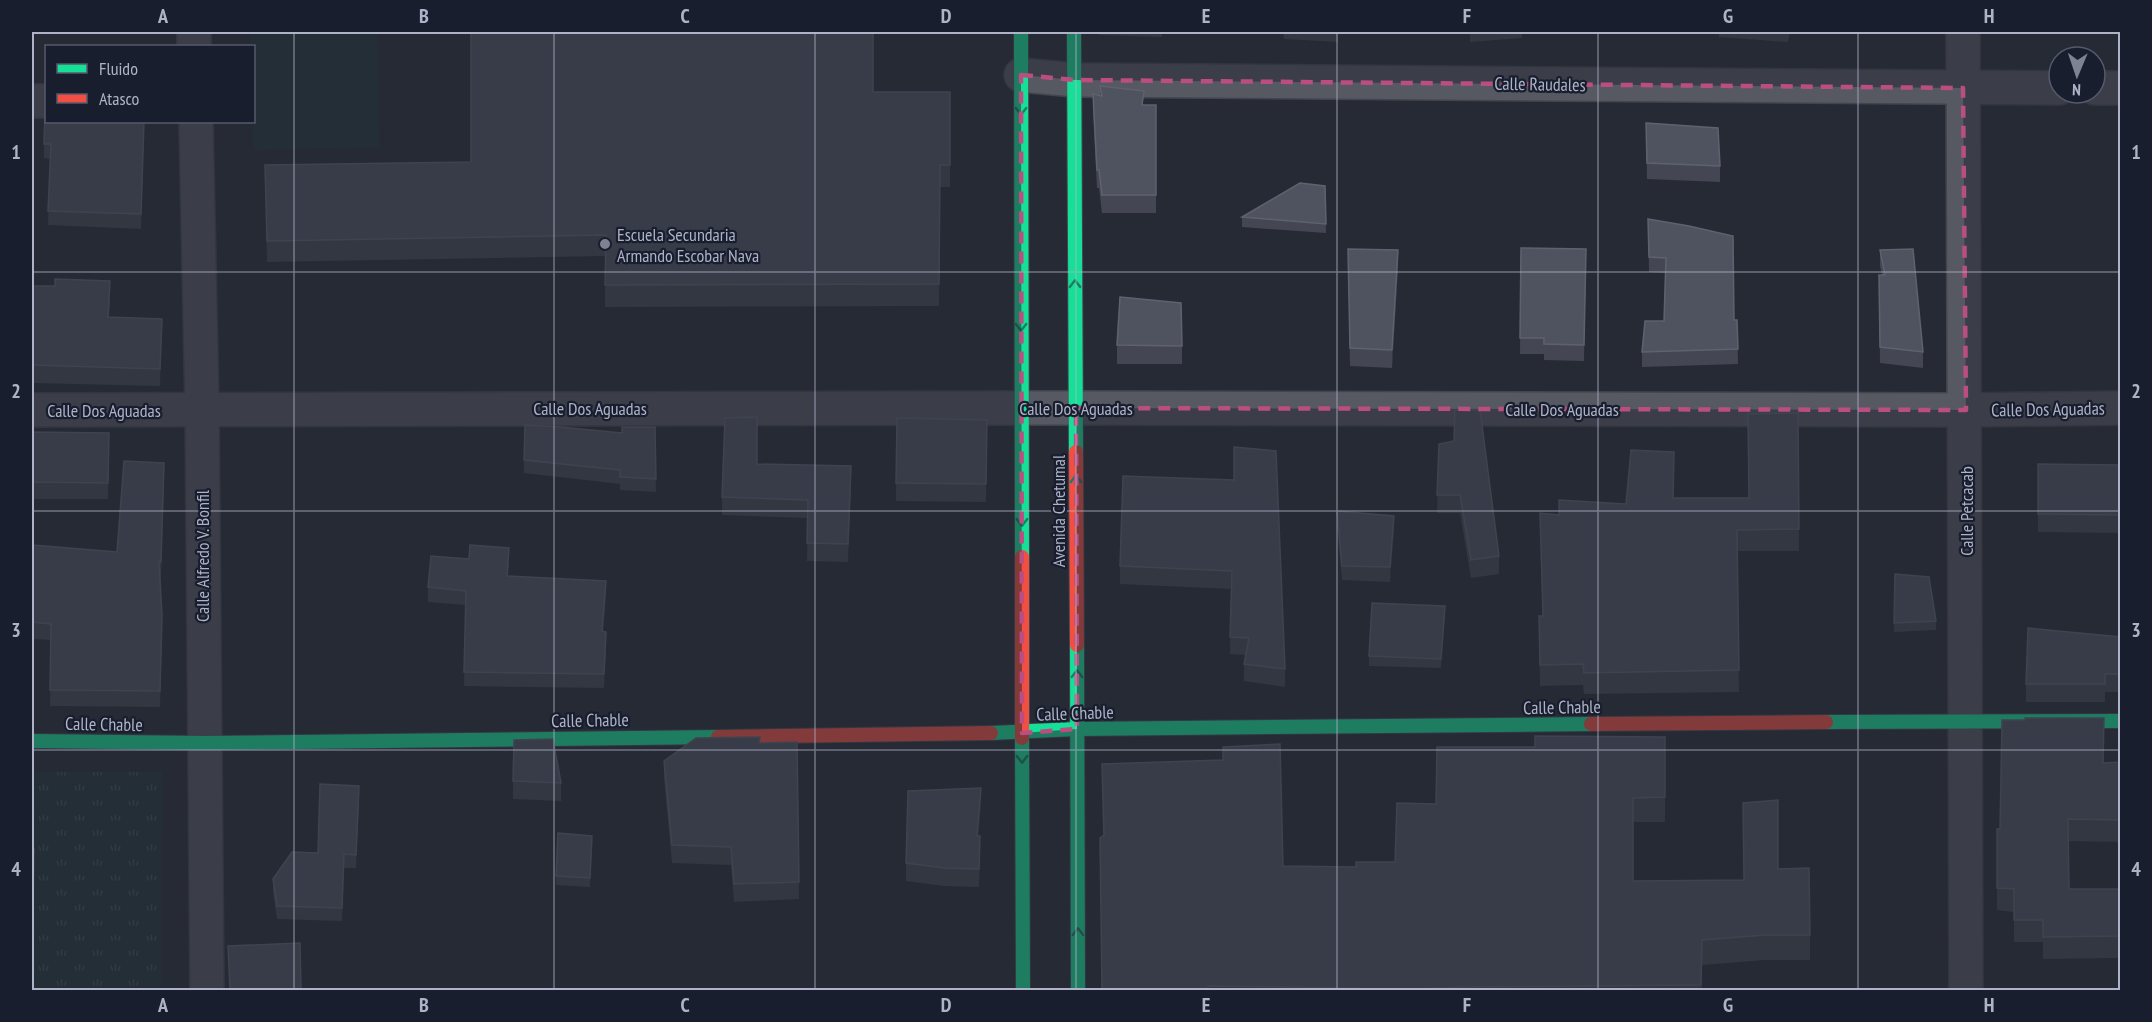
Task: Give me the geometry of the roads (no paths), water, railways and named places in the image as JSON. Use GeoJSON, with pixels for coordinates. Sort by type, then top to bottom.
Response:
{"type":"FeatureCollection","features":[{"type":"Feature","properties":{"kind":"street","name":"Avenida Chetumal"},"geometry":{"type":"LineString","coordinates":[[1021,32],[1023,990]]}},
{"type":"Feature","properties":{"kind":"street","name":"Avenida Chetumal"},"geometry":{"type":"LineString","coordinates":[[1074,32],[1078,990]]}},
{"type":"Feature","properties":{"kind":"street","name":"Calle Petcacab"},"geometry":{"type":"LineString","coordinates":[[1963,32],[1966,410],[1966,990]]}},
{"type":"Feature","properties":{"kind":"street","name":"Calle Raudales"},"geometry":{"type":"LineString","coordinates":[[1021,75],[1075,80],[2047,88]]}},
{"type":"Feature","properties":{"kind":"street","name":"Calle Alfredo V. Bonfil"},"geometry":{"type":"LineString","coordinates":[[196,123],[202,409],[203,743],[207,990]]}},
{"type":"Feature","properties":{"kind":"street","name":"Calle Dos Aguadas"},"geometry":{"type":"LineString","coordinates":[[32,410],[1076,408],[1966,410],[2121,408]]}},
{"type":"Feature","properties":{"kind":"street","name":"Calle Chable"},"geometry":{"type":"LineString","coordinates":[[32,741],[203,743],[1022,733],[1077,729],[2121,721]]}},
{"type":"Feature","properties":{"kind":"place","name":"Escuela Secundaria Armando Escobar Nava"},"geometry":{"type":"Point","coordinates":[605,244]}}]}
